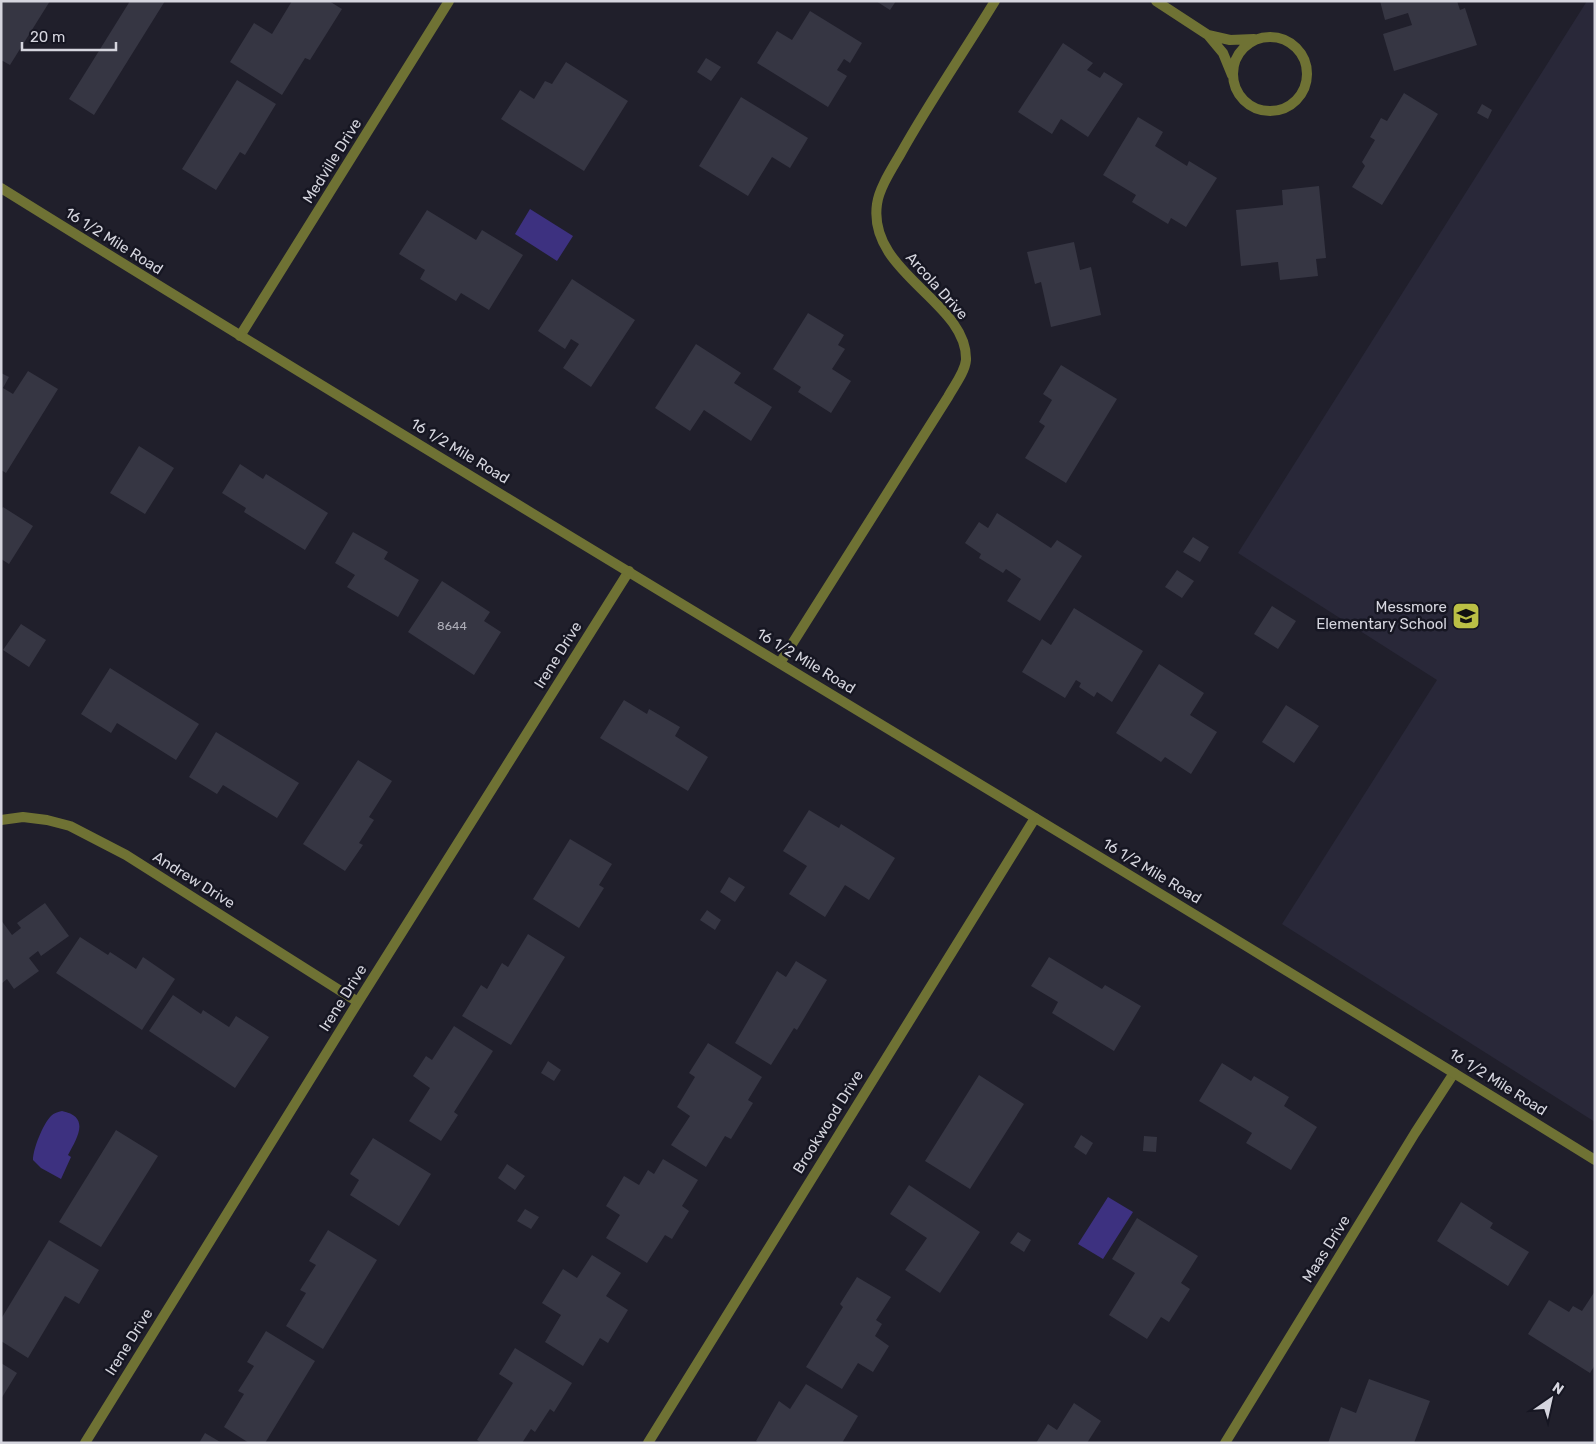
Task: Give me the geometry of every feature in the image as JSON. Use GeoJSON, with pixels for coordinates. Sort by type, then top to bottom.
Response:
{"type":"FeatureCollection","features":[{"type":"Feature","properties":{"kind":"street","name":"Medville Drive"},"geometry":{"type":"LineString","coordinates":[[240,336],[449,1]]}},
{"type":"Feature","properties":{"kind":"street","name":"Arcola Drive"},"geometry":{"type":"LineString","coordinates":[[780,663],[948,397],[960,377],[966,362],[965,343],[955,325],[890,256],[881,237],[877,222],[877,204],[887,178],[911,135],[995,1]]}},
{"type":"Feature","properties":{"kind":"street"},"geometry":{"type":"LineString","coordinates":[[1156,1],[1208,35],[1223,53],[1236,89],[1242,99],[1252,106],[1276,111],[1289,106],[1305,88],[1308,75],[1306,62],[1300,51],[1291,42],[1268,36],[1256,39],[1230,40],[1208,35]]}},
{"type":"Feature","properties":{"kind":"street"},"geometry":{"type":"LineString","coordinates":[[1233,77],[1234,65],[1238,54],[1246,45],[1256,39]]}},
{"type":"Feature","properties":{"kind":"street","name":"16 1/2 Mile Road"},"geometry":{"type":"LineString","coordinates":[[2,189],[240,336],[1454,1072],[1595,1160]]}},
{"type":"Feature","properties":{"kind":"street","name":"Irene Drive"},"geometry":{"type":"LineString","coordinates":[[84,1443],[629,571]]}},
{"type":"Feature","properties":{"kind":"street","name":"Andrew Drive"},"geometry":{"type":"LineString","coordinates":[[1,820],[23,817],[47,820],[70,826],[118,850],[358,1002]]}},
{"type":"Feature","properties":{"kind":"street","name":"Brookwood Drive"},"geometry":{"type":"LineString","coordinates":[[648,1443],[1035,818]]}},
{"type":"Feature","properties":{"kind":"street","name":"Maas Drive"},"geometry":{"type":"LineString","coordinates":[[1225,1443],[1454,1072]]}},
{"type":"Feature","properties":{"kind":"shaded area","name":"Messmore Elementary School"},"geometry":{"type":"Polygon","coordinates":[[[1587,1],[1595,1],[1595,1122],[1282,924],[1437,680],[1238,553],[1587,1]]]}},
{"type":"Feature","properties":{"kind":"shaded area"},"geometry":{"type":"Polygon","coordinates":[[[530,209],[573,236],[557,261],[515,234],[530,209]]]}},
{"type":"Feature","properties":{"kind":"shaded area"},"geometry":{"type":"Polygon","coordinates":[[[62,1111],[76,1118],[79,1123],[79,1129],[68,1155],[71,1157],[61,1179],[41,1168],[33,1160],[33,1155],[48,1120],[52,1115],[62,1111]]]}},
{"type":"Feature","properties":{"kind":"shaded area"},"geometry":{"type":"Polygon","coordinates":[[[1108,1197],[1133,1212],[1103,1259],[1078,1244],[1108,1197]]]}},
{"type":"Feature","properties":{"kind":"building"},"geometry":{"type":"Polygon","coordinates":[[[1,1],[50,1],[10,65],[1,60],[1,1]]]}},
{"type":"Feature","properties":{"kind":"building"},"geometry":{"type":"Polygon","coordinates":[[[130,1],[165,1],[94,115],[69,99],[130,1]]]}},
{"type":"Feature","properties":{"kind":"building"},"geometry":{"type":"Polygon","coordinates":[[[292,1],[329,1],[342,9],[310,60],[305,58],[282,95],[230,62],[254,23],[272,34],[292,1]]]}},
{"type":"Feature","properties":{"kind":"building"},"geometry":{"type":"Polygon","coordinates":[[[876,1],[896,1],[890,10],[876,1]]]}},
{"type":"Feature","properties":{"kind":"building"},"geometry":{"type":"Polygon","coordinates":[[[1380,1],[1457,1],[1460,10],[1465,8],[1477,45],[1394,71],[1383,34],[1412,25],[1408,13],[1385,20],[1380,1]]]}},
{"type":"Feature","properties":{"kind":"building"},"geometry":{"type":"Polygon","coordinates":[[[810,11],[862,43],[850,63],[844,59],[837,70],[847,76],[828,107],[757,63],[777,31],[792,40],[810,11]]]}},
{"type":"Feature","properties":{"kind":"building"},"geometry":{"type":"Polygon","coordinates":[[[1063,43],[1093,63],[1087,70],[1100,78],[1104,72],[1123,84],[1088,137],[1061,119],[1052,134],[1018,112],[1063,43]]]}},
{"type":"Feature","properties":{"kind":"building"},"geometry":{"type":"Polygon","coordinates":[[[706,58],[721,67],[711,81],[697,72],[706,58]]]}},
{"type":"Feature","properties":{"kind":"building"},"geometry":{"type":"Polygon","coordinates":[[[566,62],[628,101],[584,171],[501,119],[520,90],[534,99],[545,81],[552,84],[566,62]]]}},
{"type":"Feature","properties":{"kind":"building"},"geometry":{"type":"Polygon","coordinates":[[[237,80],[276,104],[245,155],[240,152],[216,190],[182,169],[237,80]]]}},
{"type":"Feature","properties":{"kind":"building"},"geometry":{"type":"Polygon","coordinates":[[[1404,93],[1438,114],[1382,205],[1352,187],[1365,166],[1362,162],[1375,140],[1370,137],[1381,118],[1387,121],[1404,93]]]}},
{"type":"Feature","properties":{"kind":"building"},"geometry":{"type":"Polygon","coordinates":[[[741,97],[808,138],[790,168],[772,157],[748,196],[699,166],[741,97]]]}},
{"type":"Feature","properties":{"kind":"building"},"geometry":{"type":"Polygon","coordinates":[[[1482,104],[1492,110],[1488,119],[1477,113],[1482,104]]]}},
{"type":"Feature","properties":{"kind":"building"},"geometry":{"type":"Polygon","coordinates":[[[1138,117],[1163,132],[1155,146],[1187,166],[1189,161],[1217,178],[1186,227],[1171,218],[1168,224],[1132,202],[1136,195],[1103,175],[1138,117]]]}},
{"type":"Feature","properties":{"kind":"building"},"geometry":{"type":"Polygon","coordinates":[[[1319,186],[1326,258],[1316,259],[1318,276],[1280,280],[1278,262],[1241,266],[1236,210],[1283,205],[1282,190],[1319,186]]]}},
{"type":"Feature","properties":{"kind":"building"},"geometry":{"type":"Polygon","coordinates":[[[427,210],[476,240],[482,230],[523,255],[489,310],[461,293],[456,301],[420,279],[425,270],[399,254],[427,210]]]}},
{"type":"Feature","properties":{"kind":"building"},"geometry":{"type":"Polygon","coordinates":[[[1074,242],[1080,270],[1091,267],[1101,315],[1051,327],[1041,282],[1035,284],[1027,252],[1074,242]]]}},
{"type":"Feature","properties":{"kind":"building"},"geometry":{"type":"Polygon","coordinates":[[[572,279],[635,320],[591,387],[563,368],[579,344],[571,339],[565,349],[538,331],[572,279]]]}},
{"type":"Feature","properties":{"kind":"building"},"geometry":{"type":"Polygon","coordinates":[[[808,313],[844,335],[838,345],[845,349],[832,369],[851,381],[831,413],[798,392],[801,387],[773,369],[808,313]]]}},
{"type":"Feature","properties":{"kind":"building"},"geometry":{"type":"Polygon","coordinates":[[[696,344],[741,373],[734,383],[772,407],[751,441],[704,410],[690,431],[655,408],[696,344]]]}},
{"type":"Feature","properties":{"kind":"building"},"geometry":{"type":"Polygon","coordinates":[[[1061,365],[1117,399],[1066,483],[1025,458],[1045,426],[1039,422],[1052,400],[1043,394],[1061,365]]]}},
{"type":"Feature","properties":{"kind":"building"},"geometry":{"type":"Polygon","coordinates":[[[28,371],[58,389],[6,473],[1,470],[1,373],[9,377],[3,388],[13,394],[28,371]]]}},
{"type":"Feature","properties":{"kind":"building"},"geometry":{"type":"Polygon","coordinates":[[[139,446],[174,468],[145,514],[110,493],[139,446]]]}},
{"type":"Feature","properties":{"kind":"building"},"geometry":{"type":"Polygon","coordinates":[[[240,464],[263,479],[266,474],[328,513],[305,550],[244,512],[246,508],[222,493],[240,464]]]}},
{"type":"Feature","properties":{"kind":"building"},"geometry":{"type":"Polygon","coordinates":[[[3,507],[33,526],[9,564],[1,559],[1,510],[3,507]]]}},
{"type":"Feature","properties":{"kind":"building"},"geometry":{"type":"Polygon","coordinates":[[[997,513],[1051,548],[1057,540],[1082,556],[1040,621],[1007,601],[1021,579],[1006,569],[1003,573],[979,558],[981,554],[965,543],[979,522],[988,528],[997,513]]]}},
{"type":"Feature","properties":{"kind":"building"},"geometry":{"type":"Polygon","coordinates":[[[353,532],[388,552],[384,559],[419,580],[398,617],[347,587],[355,575],[335,563],[353,532]]]}},
{"type":"Feature","properties":{"kind":"building"},"geometry":{"type":"Polygon","coordinates":[[[1193,537],[1209,547],[1200,562],[1183,552],[1193,537]]]}},
{"type":"Feature","properties":{"kind":"building"},"geometry":{"type":"Polygon","coordinates":[[[1177,570],[1194,581],[1182,598],[1165,587],[1177,570]]]}},
{"type":"Feature","properties":{"kind":"building"},"geometry":{"type":"Polygon","coordinates":[[[442,581],[490,612],[484,621],[501,632],[474,675],[408,632],[442,581]]]}},
{"type":"Feature","properties":{"kind":"building"},"geometry":{"type":"Polygon","coordinates":[[[1272,606],[1296,621],[1278,649],[1254,634],[1272,606]]]}},
{"type":"Feature","properties":{"kind":"building"},"geometry":{"type":"Polygon","coordinates":[[[1074,608],[1143,651],[1112,702],[1097,692],[1094,697],[1079,687],[1081,683],[1076,680],[1065,698],[1022,672],[1042,639],[1051,645],[1074,608]]]}},
{"type":"Feature","properties":{"kind":"building"},"geometry":{"type":"Polygon","coordinates":[[[21,624],[46,640],[29,667],[3,650],[21,624]]]}},
{"type":"Feature","properties":{"kind":"building"},"geometry":{"type":"Polygon","coordinates":[[[1159,664],[1204,693],[1190,715],[1217,732],[1191,774],[1165,757],[1161,762],[1116,733],[1159,664]]]}},
{"type":"Feature","properties":{"kind":"building"},"geometry":{"type":"Polygon","coordinates":[[[110,668],[199,724],[176,760],[117,723],[111,733],[81,714],[110,668]]]}},
{"type":"Feature","properties":{"kind":"building"},"geometry":{"type":"Polygon","coordinates":[[[624,700],[647,714],[649,709],[680,727],[675,736],[708,757],[688,791],[600,738],[624,700]]]}},
{"type":"Feature","properties":{"kind":"building"},"geometry":{"type":"Polygon","coordinates":[[[1286,705],[1319,726],[1294,763],[1262,742],[1286,705]]]}},
{"type":"Feature","properties":{"kind":"building"},"geometry":{"type":"Polygon","coordinates":[[[216,732],[299,783],[277,818],[223,785],[217,794],[189,777],[216,732]]]}},
{"type":"Feature","properties":{"kind":"building"},"geometry":{"type":"Polygon","coordinates":[[[358,760],[392,781],[369,817],[374,820],[359,843],[363,845],[345,871],[303,844],[358,760]]]}},
{"type":"Feature","properties":{"kind":"building"},"geometry":{"type":"Polygon","coordinates":[[[809,810],[839,828],[841,824],[895,858],[869,900],[845,885],[825,917],[789,894],[807,866],[783,851],[809,810]]]}},
{"type":"Feature","properties":{"kind":"building"},"geometry":{"type":"Polygon","coordinates":[[[570,839],[612,864],[599,885],[604,888],[579,928],[533,899],[570,839]]]}},
{"type":"Feature","properties":{"kind":"building"},"geometry":{"type":"Polygon","coordinates":[[[729,877],[745,887],[735,902],[720,892],[729,877]]]}},
{"type":"Feature","properties":{"kind":"building"},"geometry":{"type":"Polygon","coordinates":[[[45,903],[69,936],[41,956],[38,951],[29,958],[39,971],[14,989],[7,979],[1,984],[1,920],[12,935],[21,928],[17,923],[45,903]]]}},
{"type":"Feature","properties":{"kind":"building"},"geometry":{"type":"Polygon","coordinates":[[[707,910],[721,920],[715,930],[700,920],[707,910]]]}},
{"type":"Feature","properties":{"kind":"building"},"geometry":{"type":"Polygon","coordinates":[[[528,934],[565,957],[511,1045],[462,1016],[481,985],[487,989],[502,963],[508,967],[528,934]]]}},
{"type":"Feature","properties":{"kind":"building"},"geometry":{"type":"Polygon","coordinates":[[[80,937],[108,955],[110,952],[136,969],[143,957],[175,979],[142,1030],[56,973],[80,937]]]}},
{"type":"Feature","properties":{"kind":"building"},"geometry":{"type":"Polygon","coordinates":[[[1049,957],[1102,989],[1105,985],[1141,1006],[1114,1051],[1052,1013],[1058,1002],[1031,986],[1049,957]]]}},
{"type":"Feature","properties":{"kind":"building"},"geometry":{"type":"Polygon","coordinates":[[[796,961],[827,980],[797,1030],[794,1028],[771,1065],[735,1043],[777,971],[786,977],[796,961]]]}},
{"type":"Feature","properties":{"kind":"building"},"geometry":{"type":"Polygon","coordinates":[[[173,995],[201,1014],[203,1010],[229,1027],[236,1016],[269,1037],[235,1088],[149,1031],[173,995]]]}},
{"type":"Feature","properties":{"kind":"building"},"geometry":{"type":"Polygon","coordinates":[[[454,1026],[493,1051],[454,1112],[458,1115],[441,1141],[409,1121],[430,1088],[413,1076],[426,1056],[432,1060],[454,1026]]]}},
{"type":"Feature","properties":{"kind":"building"},"geometry":{"type":"Polygon","coordinates":[[[708,1043],[762,1077],[748,1100],[753,1103],[731,1139],[725,1136],[706,1167],[671,1145],[690,1116],[677,1107],[695,1077],[689,1073],[708,1043]]]}},
{"type":"Feature","properties":{"kind":"building"},"geometry":{"type":"Polygon","coordinates":[[[548,1061],[561,1070],[554,1081],[541,1073],[548,1061]]]}},
{"type":"Feature","properties":{"kind":"building"},"geometry":{"type":"Polygon","coordinates":[[[1222,1063],[1251,1081],[1254,1076],[1289,1097],[1284,1106],[1317,1127],[1291,1170],[1246,1143],[1252,1133],[1199,1101],[1222,1063]]]}},
{"type":"Feature","properties":{"kind":"building"},"geometry":{"type":"Polygon","coordinates":[[[979,1075],[1024,1104],[970,1189],[925,1161],[979,1075]]]}},
{"type":"Feature","properties":{"kind":"building"},"geometry":{"type":"Polygon","coordinates":[[[116,1130],[158,1156],[101,1247],[59,1222],[116,1130]]]}},
{"type":"Feature","properties":{"kind":"building"},"geometry":{"type":"Polygon","coordinates":[[[1081,1135],[1093,1143],[1086,1155],[1074,1147],[1081,1135]]]}},
{"type":"Feature","properties":{"kind":"building"},"geometry":{"type":"Polygon","coordinates":[[[1144,1136],[1157,1137],[1156,1152],[1143,1151],[1144,1136]]]}},
{"type":"Feature","properties":{"kind":"building"},"geometry":{"type":"Polygon","coordinates":[[[373,1138],[431,1174],[399,1226],[350,1195],[359,1180],[350,1174],[373,1138]]]}},
{"type":"Feature","properties":{"kind":"building"},"geometry":{"type":"Polygon","coordinates":[[[663,1159],[698,1180],[682,1206],[689,1211],[672,1239],[665,1235],[647,1263],[606,1238],[620,1215],[606,1206],[624,1176],[639,1185],[648,1170],[654,1174],[663,1159]]]}},
{"type":"Feature","properties":{"kind":"building"},"geometry":{"type":"Polygon","coordinates":[[[507,1164],[525,1176],[515,1190],[498,1178],[507,1164]]]}},
{"type":"Feature","properties":{"kind":"building"},"geometry":{"type":"Polygon","coordinates":[[[909,1185],[980,1232],[940,1293],[905,1270],[927,1238],[890,1214],[909,1185]]]}},
{"type":"Feature","properties":{"kind":"building"},"geometry":{"type":"Polygon","coordinates":[[[1461,1202],[1493,1223],[1490,1228],[1529,1252],[1508,1286],[1437,1241],[1461,1202]]]}},
{"type":"Feature","properties":{"kind":"building"},"geometry":{"type":"Polygon","coordinates":[[[525,1209],[539,1217],[531,1229],[517,1221],[525,1209]]]}},
{"type":"Feature","properties":{"kind":"building"},"geometry":{"type":"Polygon","coordinates":[[[1137,1218],[1198,1256],[1181,1283],[1190,1289],[1169,1322],[1161,1317],[1147,1339],[1109,1315],[1135,1273],[1112,1259],[1137,1218]]]}},
{"type":"Feature","properties":{"kind":"building"},"geometry":{"type":"Polygon","coordinates":[[[328,1230],[377,1260],[323,1349],[286,1326],[306,1293],[300,1290],[316,1265],[309,1261],[328,1230]]]}},
{"type":"Feature","properties":{"kind":"building"},"geometry":{"type":"Polygon","coordinates":[[[1018,1232],[1031,1240],[1024,1252],[1010,1243],[1018,1232]]]}},
{"type":"Feature","properties":{"kind":"building"},"geometry":{"type":"Polygon","coordinates":[[[49,1240],[99,1270],[79,1304],[65,1296],[28,1358],[1,1341],[1,1319],[49,1240]]]}},
{"type":"Feature","properties":{"kind":"building"},"geometry":{"type":"Polygon","coordinates":[[[592,1255],[621,1273],[606,1296],[628,1310],[608,1343],[600,1338],[583,1366],[545,1342],[561,1315],[542,1303],[563,1269],[577,1278],[592,1255]]]}},
{"type":"Feature","properties":{"kind":"building"},"geometry":{"type":"Polygon","coordinates":[[[857,1277],[891,1297],[876,1320],[882,1324],[875,1336],[889,1346],[873,1372],[858,1363],[842,1389],[806,1367],[843,1307],[840,1304],[857,1277]]]}},
{"type":"Feature","properties":{"kind":"building"},"geometry":{"type":"Polygon","coordinates":[[[1595,1291],[1595,1365],[1590,1373],[1528,1334],[1549,1300],[1569,1312],[1573,1306],[1582,1311],[1595,1291]]]}},
{"type":"Feature","properties":{"kind":"building"},"geometry":{"type":"Polygon","coordinates":[[[266,1331],[315,1361],[265,1443],[249,1443],[224,1427],[244,1394],[238,1391],[254,1366],[247,1362],[266,1331]]]}},
{"type":"Feature","properties":{"kind":"building"},"geometry":{"type":"Polygon","coordinates":[[[515,1348],[572,1383],[554,1412],[550,1409],[535,1432],[531,1429],[522,1443],[482,1443],[477,1440],[513,1383],[499,1374],[515,1348]]]}},
{"type":"Feature","properties":{"kind":"building"},"geometry":{"type":"Polygon","coordinates":[[[1,1363],[17,1373],[1,1399],[1,1363]]]}},
{"type":"Feature","properties":{"kind":"building"},"geometry":{"type":"Polygon","coordinates":[[[1369,1379],[1430,1401],[1414,1443],[1328,1443],[1341,1407],[1356,1413],[1369,1379]]]}},
{"type":"Feature","properties":{"kind":"building"},"geometry":{"type":"Polygon","coordinates":[[[806,1384],[858,1416],[842,1443],[759,1443],[756,1441],[779,1401],[790,1409],[806,1384]]]}},
{"type":"Feature","properties":{"kind":"building"},"geometry":{"type":"Polygon","coordinates":[[[1074,1403],[1101,1421],[1087,1443],[1036,1443],[1048,1424],[1057,1430],[1074,1403]]]}},
{"type":"Feature","properties":{"kind":"building"},"geometry":{"type":"Polygon","coordinates":[[[205,1433],[222,1443],[199,1443],[205,1433]]]}},
{"type":"Feature","properties":{"kind":"place","name":"Messmore Elementary School"},"geometry":{"type":"Point","coordinates":[1466,616]}}]}
